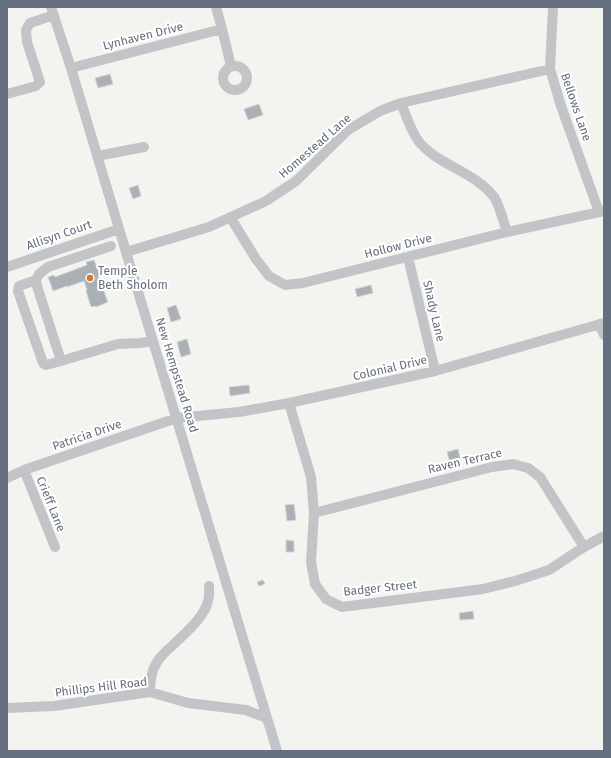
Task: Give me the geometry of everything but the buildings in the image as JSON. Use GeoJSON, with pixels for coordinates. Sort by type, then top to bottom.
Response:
{"type":"FeatureCollection","features":[{"type":"Feature","properties":{"kind":"street"},"geometry":{"type":"LineString","coordinates":[[216,7],[231,66]]}},
{"type":"Feature","properties":{"kind":"street","name":"Bellows Lane"},"geometry":{"type":"LineString","coordinates":[[553,7],[550,69],[561,106],[601,212]]}},
{"type":"Feature","properties":{"kind":"street"},"geometry":{"type":"LineString","coordinates":[[7,94],[36,86],[40,82],[27,42],[26,30],[30,23],[53,11]]}},
{"type":"Feature","properties":{"kind":"street","name":"New Hempstead Road"},"geometry":{"type":"LineString","coordinates":[[53,11],[277,751]]}},
{"type":"Feature","properties":{"kind":"street","name":"Lynhaven Drive"},"geometry":{"type":"LineString","coordinates":[[71,68],[222,29]]}},
{"type":"Feature","properties":{"kind":"street","name":"Homestead Lane"},"geometry":{"type":"LineString","coordinates":[[111,246],[125,247],[209,227],[266,201],[296,181],[348,130],[380,111],[402,103],[550,69]]}},
{"type":"Feature","properties":{"kind":"street"},"geometry":{"type":"LineString","coordinates":[[402,103],[418,141],[429,152],[484,185],[495,198],[507,232]]}},
{"type":"Feature","properties":{"kind":"street"},"geometry":{"type":"LineString","coordinates":[[97,156],[144,147]]}},
{"type":"Feature","properties":{"kind":"street","name":"Hollow Drive"},"geometry":{"type":"LineString","coordinates":[[230,217],[256,259],[269,276],[285,285],[303,283],[507,232],[601,212]]}},
{"type":"Feature","properties":{"kind":"street","name":"Allisyn Court"},"geometry":{"type":"LineString","coordinates":[[7,267],[119,229]]}},
{"type":"Feature","properties":{"kind":"street"},"geometry":{"type":"LineString","coordinates":[[77,242],[111,246]]}},
{"type":"Feature","properties":{"kind":"street"},"geometry":{"type":"LineString","coordinates":[[61,361],[37,286],[36,280],[38,274],[48,267],[111,246]]}},
{"type":"Feature","properties":{"kind":"street","name":"Shady Lane"},"geometry":{"type":"LineString","coordinates":[[408,257],[435,371]]}},
{"type":"Feature","properties":{"kind":"street"},"geometry":{"type":"LineString","coordinates":[[36,280],[19,286],[18,291],[43,363],[46,365],[118,344],[153,341]]}},
{"type":"Feature","properties":{"kind":"street"},"geometry":{"type":"LineString","coordinates":[[601,323],[604,335]]}},
{"type":"Feature","properties":{"kind":"street","name":"Colonial Drive"},"geometry":{"type":"LineString","coordinates":[[177,418],[239,412],[289,404],[435,371],[601,323]]}},
{"type":"Feature","properties":{"kind":"street","name":"Badger Street"},"geometry":{"type":"LineString","coordinates":[[289,404],[311,477],[314,512],[311,562],[315,584],[326,599],[342,607],[484,589],[509,583],[549,570],[604,536]]}},
{"type":"Feature","properties":{"kind":"street","name":"Patricia Drive"},"geometry":{"type":"LineString","coordinates":[[7,478],[24,470],[177,418]]}},
{"type":"Feature","properties":{"kind":"street","name":"Raven Terrace"},"geometry":{"type":"LineString","coordinates":[[314,512],[492,466],[513,464],[528,468],[540,477],[584,547]]}},
{"type":"Feature","properties":{"kind":"street","name":"Crieff Lane"},"geometry":{"type":"LineString","coordinates":[[24,470],[54,547]]}},
{"type":"Feature","properties":{"kind":"street"},"geometry":{"type":"LineString","coordinates":[[150,692],[150,682],[157,662],[196,622],[205,610],[209,599],[209,586]]}},
{"type":"Feature","properties":{"kind":"street","name":"Phillips Hill Road"},"geometry":{"type":"LineString","coordinates":[[7,708],[54,706],[150,692],[188,703],[246,710],[267,718]]}},
{"type":"Feature","properties":{"kind":"place","name":"Temple Beth Sholom"},"geometry":{"type":"Point","coordinates":[90,278]}}]}
